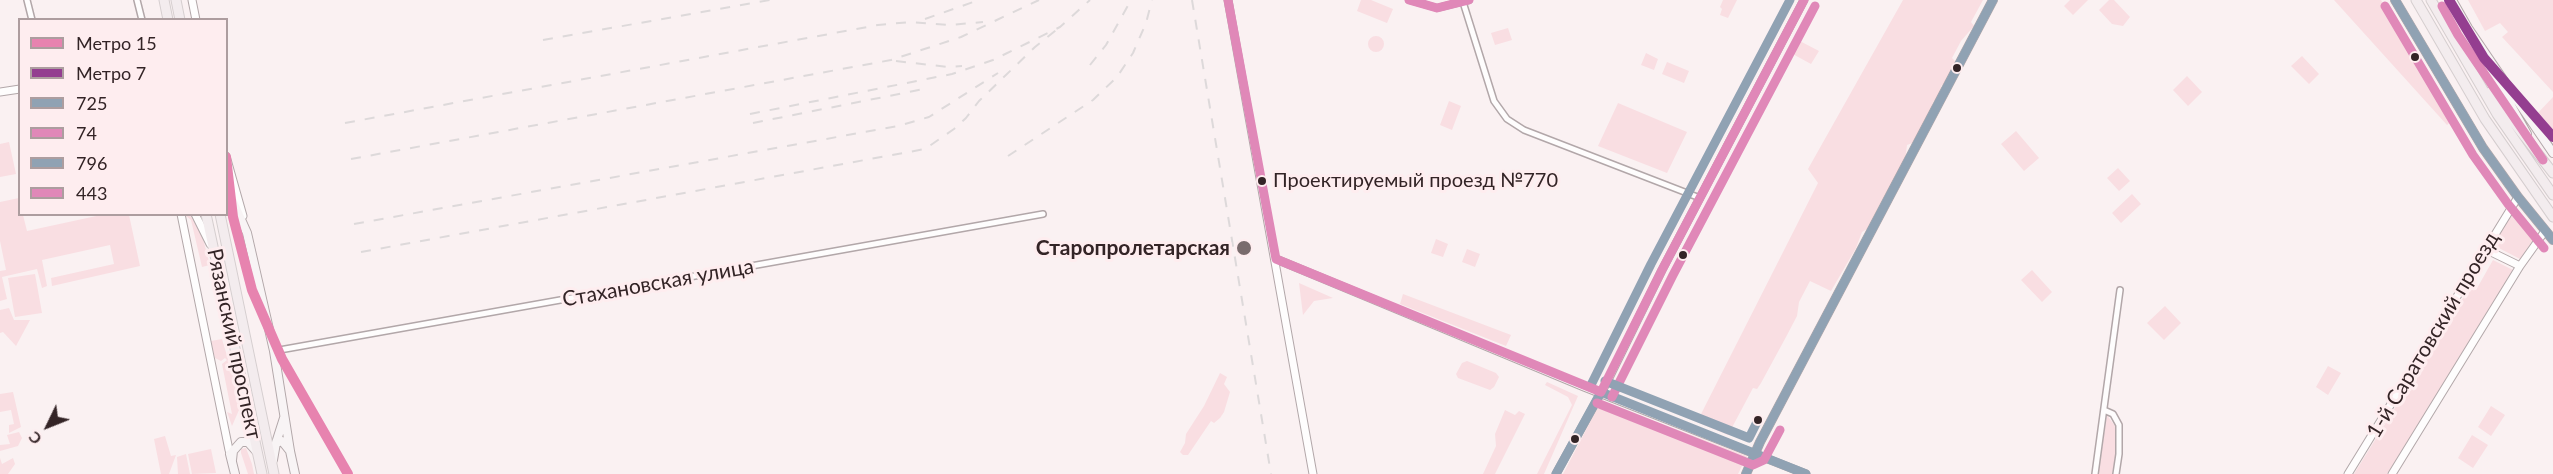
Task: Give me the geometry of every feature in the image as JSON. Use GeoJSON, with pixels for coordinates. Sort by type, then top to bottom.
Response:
{"type":"FeatureCollection","features":[{"type":"Feature","properties":{"kind":"main road"},"geometry":{"type":"LineString","coordinates":[[164,0],[168,18]]}},
{"type":"Feature","properties":{"kind":"main road"},"geometry":{"type":"LineString","coordinates":[[176,0],[180,18]]}},
{"type":"Feature","properties":{"kind":"main road"},"geometry":{"type":"LineString","coordinates":[[1746,474],[1993,0]]}},
{"type":"Feature","properties":{"kind":"main road"},"geometry":{"type":"LineString","coordinates":[[2395,0],[2470,127],[2518,197],[2553,240]]}},
{"type":"Feature","properties":{"kind":"main road"},"geometry":{"type":"LineString","coordinates":[[2416,0],[2490,127],[2553,217]]}},
{"type":"Feature","properties":{"kind":"main road"},"geometry":{"type":"LineString","coordinates":[[2431,0],[2506,128],[2553,195]]}},
{"type":"Feature","properties":{"kind":"main road"},"geometry":{"type":"LineString","coordinates":[[2452,0],[2490,72],[2553,173]]}},
{"type":"Feature","properties":{"kind":"main road"},"geometry":{"type":"LineString","coordinates":[[2468,28],[2553,153]]}},
{"type":"Feature","properties":{"kind":"main road"},"geometry":{"type":"LineString","coordinates":[[2469,66],[2537,150]]}},
{"type":"Feature","properties":{"kind":"main road"},"geometry":{"type":"LineString","coordinates":[[228,190],[247,233],[274,351],[295,474]]}},
{"type":"Feature","properties":{"kind":"main road","name":"Рязанский проспект"},"geometry":{"type":"LineString","coordinates":[[206,216],[262,474]]}},
{"type":"Feature","properties":{"kind":"main road","name":"Рязанский проспект"},"geometry":{"type":"LineString","coordinates":[[220,216],[273,470]]}},
{"type":"Feature","properties":{"kind":"main road"},"geometry":{"type":"LineString","coordinates":[[273,470],[276,443],[285,412]]}},
{"type":"Feature","properties":{"kind":"main road"},"geometry":{"type":"LineString","coordinates":[[232,460],[237,444],[245,441],[251,444],[259,456]]}},
{"type":"Feature","properties":{"kind":"main road"},"geometry":{"type":"LineString","coordinates":[[276,443],[282,441],[290,451]]}},
{"type":"Feature","properties":{"kind":"main road"},"geometry":{"type":"LineString","coordinates":[[229,450],[235,474]]}},
{"type":"Feature","properties":{"kind":"street"},"geometry":{"type":"LineString","coordinates":[[27,0],[32,18]]}},
{"type":"Feature","properties":{"kind":"street"},"geometry":{"type":"LineString","coordinates":[[137,0],[142,18]]}},
{"type":"Feature","properties":{"kind":"street"},"geometry":{"type":"LineString","coordinates":[[192,0],[196,18]]}},
{"type":"Feature","properties":{"kind":"street"},"geometry":{"type":"LineString","coordinates":[[1228,0],[1313,474]]}},
{"type":"Feature","properties":{"kind":"street"},"geometry":{"type":"LineString","coordinates":[[1409,0],[1437,8],[1466,1],[1494,101],[1507,119],[1524,130],[1700,198]]}},
{"type":"Feature","properties":{"kind":"street"},"geometry":{"type":"LineString","coordinates":[[1556,474],[1804,0]]}},
{"type":"Feature","properties":{"kind":"street"},"geometry":{"type":"LineString","coordinates":[[0,92],[18,89]]}},
{"type":"Feature","properties":{"kind":"street"},"geometry":{"type":"LineString","coordinates":[[228,163],[247,233]]}},
{"type":"Feature","properties":{"kind":"street","name":"1-й Саратовский проезд"},"geometry":{"type":"LineString","coordinates":[[2348,474],[2518,197]]}},
{"type":"Feature","properties":{"kind":"street","name":"Стахановская улица"},"geometry":{"type":"LineString","coordinates":[[274,351],[1043,214]]}},
{"type":"Feature","properties":{"kind":"street"},"geometry":{"type":"LineString","coordinates":[[181,216],[229,450]]}},
{"type":"Feature","properties":{"kind":"street"},"geometry":{"type":"LineString","coordinates":[[196,216],[215,256]]}},
{"type":"Feature","properties":{"kind":"street","name":"1-й Саратовский проезд"},"geometry":{"type":"LineString","coordinates":[[2392,474],[2520,266],[2545,231]]}},
{"type":"Feature","properties":{"kind":"street"},"geometry":{"type":"LineString","coordinates":[[2487,250],[2520,266]]}},
{"type":"Feature","properties":{"kind":"street"},"geometry":{"type":"LineString","coordinates":[[1276,259],[1806,474]]}},
{"type":"Feature","properties":{"kind":"street"},"geometry":{"type":"LineString","coordinates":[[2095,474],[2120,290]]}},
{"type":"Feature","properties":{"kind":"street"},"geometry":{"type":"LineString","coordinates":[[2104,410],[2113,414],[2119,425],[2116,474]]}},
{"type":"Feature","properties":{"kind":"shaded area"},"geometry":{"type":"Polygon","coordinates":[[[1361,0],[1371,0],[1393,9],[1387,23],[1357,11],[1361,0]]]}},
{"type":"Feature","properties":{"kind":"shaded area"},"geometry":{"type":"Polygon","coordinates":[[[1723,0],[1737,0],[1728,18],[1720,15],[1723,0]]]}},
{"type":"Feature","properties":{"kind":"shaded area"},"geometry":{"type":"Polygon","coordinates":[[[1903,0],[1983,0],[1971,22],[1974,26],[1961,41],[1952,58],[1955,61],[1946,82],[1941,86],[1940,95],[1933,102],[1931,111],[1915,142],[1907,145],[1905,160],[1888,194],[1882,200],[1867,229],[1862,232],[1856,248],[1831,291],[1810,281],[1799,302],[1797,316],[1786,337],[1761,383],[1757,389],[1753,388],[1728,435],[1697,422],[1818,183],[1808,169],[1903,0]]]}},
{"type":"Feature","properties":{"kind":"shaded area"},"geometry":{"type":"Polygon","coordinates":[[[2070,0],[2088,0],[2073,15],[2064,6],[2070,0]]]}},
{"type":"Feature","properties":{"kind":"shaded area"},"geometry":{"type":"Polygon","coordinates":[[[2109,0],[2114,0],[2130,17],[2123,26],[2112,24],[2099,10],[2109,0]]]}},
{"type":"Feature","properties":{"kind":"shaded area"},"geometry":{"type":"Polygon","coordinates":[[[2334,0],[2381,0],[2453,120],[2447,125],[2334,0]]]}},
{"type":"Feature","properties":{"kind":"shaded area"},"geometry":{"type":"Polygon","coordinates":[[[2468,0],[2553,0],[2553,92],[2502,37],[2508,32],[2500,23],[2485,31],[2468,0]]]}},
{"type":"Feature","properties":{"kind":"shaded area"},"geometry":{"type":"Polygon","coordinates":[[[1508,28],[1512,40],[1495,45],[1491,33],[1508,28]]]}},
{"type":"Feature","properties":{"kind":"shaded area"},"geometry":{"type":"Polygon","coordinates":[[[1373,36],[1379,36],[1384,44],[1382,50],[1373,52],[1368,47],[1368,41],[1373,36]]]}},
{"type":"Feature","properties":{"kind":"shaded area"},"geometry":{"type":"Polygon","coordinates":[[[1796,39],[1819,51],[1811,64],[1789,52],[1796,39]]]}},
{"type":"Feature","properties":{"kind":"shaded area"},"geometry":{"type":"Polygon","coordinates":[[[1646,53],[1658,59],[1654,70],[1641,65],[1646,53]]]}},
{"type":"Feature","properties":{"kind":"shaded area"},"geometry":{"type":"Polygon","coordinates":[[[2302,56],[2319,74],[2309,84],[2291,66],[2302,56]]]}},
{"type":"Feature","properties":{"kind":"shaded area"},"geometry":{"type":"Polygon","coordinates":[[[1667,62],[1689,71],[1684,83],[1662,74],[1667,62]]]}},
{"type":"Feature","properties":{"kind":"shaded area"},"geometry":{"type":"Polygon","coordinates":[[[2187,76],[2202,92],[2188,106],[2173,90],[2187,76]]]}},
{"type":"Feature","properties":{"kind":"shaded area"},"geometry":{"type":"Polygon","coordinates":[[[2553,97],[2553,137],[2536,115],[2553,97]]]}},
{"type":"Feature","properties":{"kind":"shaded area"},"geometry":{"type":"Polygon","coordinates":[[[1449,101],[1461,106],[1452,130],[1440,125],[1449,101]]]}},
{"type":"Feature","properties":{"kind":"shaded area"},"geometry":{"type":"Polygon","coordinates":[[[1618,103],[1687,132],[1667,173],[1598,146],[1618,103]]]}},
{"type":"Feature","properties":{"kind":"shaded area"},"geometry":{"type":"Polygon","coordinates":[[[2016,131],[2039,158],[2024,171],[2001,144],[2016,131]]]}},
{"type":"Feature","properties":{"kind":"shaded area"},"geometry":{"type":"Polygon","coordinates":[[[9,142],[16,174],[0,177],[0,144],[9,142]]]}},
{"type":"Feature","properties":{"kind":"shaded area"},"geometry":{"type":"Polygon","coordinates":[[[2118,168],[2130,181],[2119,191],[2107,178],[2118,168]]]}},
{"type":"Feature","properties":{"kind":"shaded area"},"geometry":{"type":"Polygon","coordinates":[[[2132,194],[2141,204],[2121,223],[2112,213],[2132,194]]]}},
{"type":"Feature","properties":{"kind":"shaded area"},"geometry":{"type":"Polygon","coordinates":[[[18,198],[18,216],[23,216],[27,231],[96,216],[129,216],[140,266],[52,286],[51,278],[114,264],[110,245],[42,260],[47,286],[42,288],[37,269],[2,277],[7,299],[0,301],[0,271],[6,270],[0,241],[0,202],[18,198]]]}},
{"type":"Feature","properties":{"kind":"shaded area"},"geometry":{"type":"Polygon","coordinates":[[[2514,210],[2537,235],[2520,259],[2493,245],[2514,210]]]}},
{"type":"Feature","properties":{"kind":"shaded area"},"geometry":{"type":"Polygon","coordinates":[[[186,216],[191,216],[202,235],[210,265],[202,267],[191,220],[186,216]]]}},
{"type":"Feature","properties":{"kind":"shaded area"},"geometry":{"type":"Polygon","coordinates":[[[1436,239],[1448,244],[1443,257],[1431,253],[1436,239]]]}},
{"type":"Feature","properties":{"kind":"shaded area"},"geometry":{"type":"Polygon","coordinates":[[[1467,249],[1480,254],[1475,267],[1462,262],[1467,249]]]}},
{"type":"Feature","properties":{"kind":"shaded area"},"geometry":{"type":"Polygon","coordinates":[[[2493,260],[2513,270],[2481,326],[2387,474],[2354,474],[2468,290],[2476,290],[2493,260]]]}},
{"type":"Feature","properties":{"kind":"shaded area"},"geometry":{"type":"Polygon","coordinates":[[[2032,270],[2052,292],[2042,302],[2021,280],[2032,270]]]}},
{"type":"Feature","properties":{"kind":"shaded area"},"geometry":{"type":"Polygon","coordinates":[[[35,274],[42,313],[15,317],[8,278],[35,274]]]}},
{"type":"Feature","properties":{"kind":"shaded area"},"geometry":{"type":"Polygon","coordinates":[[[1299,283],[1333,298],[1314,301],[1303,315],[1299,283]]]}},
{"type":"Feature","properties":{"kind":"shaded area"},"geometry":{"type":"Polygon","coordinates":[[[1403,294],[1511,335],[1506,346],[1400,304],[1403,294]]]}},
{"type":"Feature","properties":{"kind":"shaded area"},"geometry":{"type":"Polygon","coordinates":[[[2165,306],[2181,323],[2164,340],[2147,323],[2165,306]]]}},
{"type":"Feature","properties":{"kind":"shaded area"},"geometry":{"type":"Polygon","coordinates":[[[9,308],[14,320],[30,320],[16,346],[3,332],[0,333],[0,310],[9,308]]]}},
{"type":"Feature","properties":{"kind":"shaded area"},"geometry":{"type":"Polygon","coordinates":[[[222,339],[240,399],[239,410],[232,426],[227,412],[232,414],[222,364],[227,360],[225,358],[221,361],[215,358],[211,341],[222,339]]]}},
{"type":"Feature","properties":{"kind":"shaded area"},"geometry":{"type":"Polygon","coordinates":[[[1467,361],[1496,373],[1499,377],[1494,387],[1490,390],[1458,378],[1456,374],[1462,363],[1467,361]]]}},
{"type":"Feature","properties":{"kind":"shaded area"},"geometry":{"type":"Polygon","coordinates":[[[2328,366],[2341,373],[2328,395],[2316,387],[2328,366]]]}},
{"type":"Feature","properties":{"kind":"shaded area"},"geometry":{"type":"Polygon","coordinates":[[[1220,373],[1227,377],[1224,384],[1230,392],[1224,412],[1214,423],[1211,421],[1188,455],[1183,455],[1180,452],[1185,443],[1186,434],[1204,406],[1220,373]]]}},
{"type":"Feature","properties":{"kind":"shaded area"},"geometry":{"type":"Polygon","coordinates":[[[1547,382],[1578,396],[1544,474],[1537,474],[1572,405],[1568,397],[1545,385],[1547,382]]]}},
{"type":"Feature","properties":{"kind":"shaded area"},"geometry":{"type":"Polygon","coordinates":[[[13,392],[21,427],[9,433],[9,425],[14,424],[11,410],[0,412],[0,394],[13,392]]]}},
{"type":"Feature","properties":{"kind":"shaded area"},"geometry":{"type":"Polygon","coordinates":[[[1612,405],[1747,456],[1738,474],[1563,474],[1597,409],[1612,405]]]}},
{"type":"Feature","properties":{"kind":"shaded area"},"geometry":{"type":"Polygon","coordinates":[[[2491,406],[2505,415],[2491,436],[2478,427],[2491,406]]]}},
{"type":"Feature","properties":{"kind":"shaded area"},"geometry":{"type":"Polygon","coordinates":[[[1505,410],[1515,415],[1519,411],[1525,414],[1495,474],[1483,474],[1496,446],[1495,434],[1505,410]]]}},
{"type":"Feature","properties":{"kind":"shaded area"},"geometry":{"type":"Polygon","coordinates":[[[2107,415],[2115,426],[2116,452],[2112,474],[2098,474],[2107,415]]]}},
{"type":"Feature","properties":{"kind":"shaded area"},"geometry":{"type":"Polygon","coordinates":[[[19,432],[22,438],[18,446],[0,451],[0,445],[10,444],[7,435],[19,432]]]}},
{"type":"Feature","properties":{"kind":"shaded area"},"geometry":{"type":"Polygon","coordinates":[[[2472,435],[2488,445],[2473,468],[2458,458],[2472,435]]]}},
{"type":"Feature","properties":{"kind":"shaded area"},"geometry":{"type":"Polygon","coordinates":[[[165,436],[171,456],[176,455],[169,474],[161,474],[154,439],[165,436]]]}},
{"type":"Feature","properties":{"kind":"shaded area"},"geometry":{"type":"Polygon","coordinates":[[[246,448],[254,474],[248,474],[241,453],[241,449],[246,448]]]}},
{"type":"Feature","properties":{"kind":"shaded area"},"geometry":{"type":"Polygon","coordinates":[[[211,449],[216,473],[192,474],[188,454],[211,449]]]}},
{"type":"Feature","properties":{"kind":"shaded area"},"geometry":{"type":"Polygon","coordinates":[[[186,454],[190,474],[178,474],[177,457],[186,454]]]}},
{"type":"Feature","properties":{"kind":"shaded area"},"geometry":{"type":"Polygon","coordinates":[[[0,458],[2,464],[13,458],[15,464],[8,474],[0,474],[0,458]]]}},
{"type":"Feature","properties":{"kind":"railway"},"geometry":{"type":"LineString","coordinates":[[543,40],[770,0]]}},
{"type":"Feature","properties":{"kind":"railway"},"geometry":{"type":"LineString","coordinates":[[925,19],[979,0]]}},
{"type":"Feature","properties":{"kind":"railway"},"geometry":{"type":"LineString","coordinates":[[351,159],[891,60],[961,37],[1039,0]]}},
{"type":"Feature","properties":{"kind":"railway"},"geometry":{"type":"LineString","coordinates":[[750,114],[952,74],[993,60],[1060,27],[1090,0]]}},
{"type":"Feature","properties":{"kind":"railway"},"geometry":{"type":"LineString","coordinates":[[1090,65],[1106,45],[1131,0]]}},
{"type":"Feature","properties":{"kind":"railway"},"geometry":{"type":"LineString","coordinates":[[1008,156],[1093,100],[1117,77],[1133,53],[1146,23],[1152,0]]}},
{"type":"Feature","properties":{"kind":"railway"},"geometry":{"type":"LineString","coordinates":[[1192,0],[1271,474]]}},
{"type":"Feature","properties":{"kind":"railway"},"geometry":{"type":"LineString","coordinates":[[345,123],[878,25],[911,22],[949,25],[983,22]]}},
{"type":"Feature","properties":{"kind":"railway"},"geometry":{"type":"LineString","coordinates":[[361,252],[925,149],[954,129],[979,101],[1035,47],[1060,27]]}},
{"type":"Feature","properties":{"kind":"railway"},"geometry":{"type":"LineString","coordinates":[[896,61],[948,67],[962,66]]}},
{"type":"Feature","properties":{"kind":"railway"},"geometry":{"type":"LineString","coordinates":[[354,224],[898,126],[929,117],[998,73]]}},
{"type":"Feature","properties":{"kind":"railway"},"geometry":{"type":"LineString","coordinates":[[753,123],[924,89]]}},
{"type":"Feature","properties":{"kind":"metro line","name":"7"},"geometry":{"type":"LineString","coordinates":[[2449,0],[2484,58],[2553,137]]}},
{"type":"Feature","properties":{"kind":"metro line","name":"15"},"geometry":{"type":"LineString","coordinates":[[228,174],[233,217],[252,290],[282,359],[348,474]]}},
{"type":"Feature","properties":{"kind":"transit line","name":"443"},"geometry":{"type":"LineString","coordinates":[[1228,0],[1276,259],[1601,392],[1662,270],[1804,0]]}},
{"type":"Feature","properties":{"kind":"transit line","name":"443"},"geometry":{"type":"LineString","coordinates":[[1409,0],[1437,8],[1469,0]]}},
{"type":"Feature","properties":{"kind":"transit line","name":"796"},"geometry":{"type":"LineString","coordinates":[[1590,387],[1651,264],[1790,0]]}},
{"type":"Feature","properties":{"kind":"transit line","name":"725"},"geometry":{"type":"LineString","coordinates":[[1746,474],[1760,442],[1993,0]]}},
{"type":"Feature","properties":{"kind":"transit line","name":"725"},"geometry":{"type":"LineString","coordinates":[[2395,0],[2483,148],[2518,197],[2553,240]]}},
{"type":"Feature","properties":{"kind":"transit line","name":"74"},"geometry":{"type":"LineString","coordinates":[[1612,397],[1673,275],[1815,6]]}},
{"type":"Feature","properties":{"kind":"transit line","name":"74"},"geometry":{"type":"LineString","coordinates":[[2385,6],[2473,155],[2508,204],[2544,248]]}},
{"type":"Feature","properties":{"kind":"transit line","name":"74"},"geometry":{"type":"LineString","coordinates":[[2442,6],[2458,35],[2543,160]]}},
{"type":"Feature","properties":{"kind":"transit line","name":"796"},"geometry":{"type":"LineString","coordinates":[[1605,381],[1749,438],[1758,420]]}},
{"type":"Feature","properties":{"kind":"transit line","name":"725"},"geometry":{"type":"LineString","coordinates":[[1601,392],[1806,474]]}},
{"type":"Feature","properties":{"kind":"transit line","name":"725"},"geometry":{"type":"LineString","coordinates":[[1556,474],[1601,392]]}},
{"type":"Feature","properties":{"kind":"transit line","name":"74"},"geometry":{"type":"LineString","coordinates":[[1597,403],[1753,465],[1764,460],[1780,430]]}},
{"type":"Feature","properties":{"kind":"place","name":"Проектируемый проезд №770"},"geometry":{"type":"Point","coordinates":[1262,181]}},
{"type":"Feature","properties":{"kind":"place","name":"Старопролетарская"},"geometry":{"type":"Point","coordinates":[1244,248]}}]}
